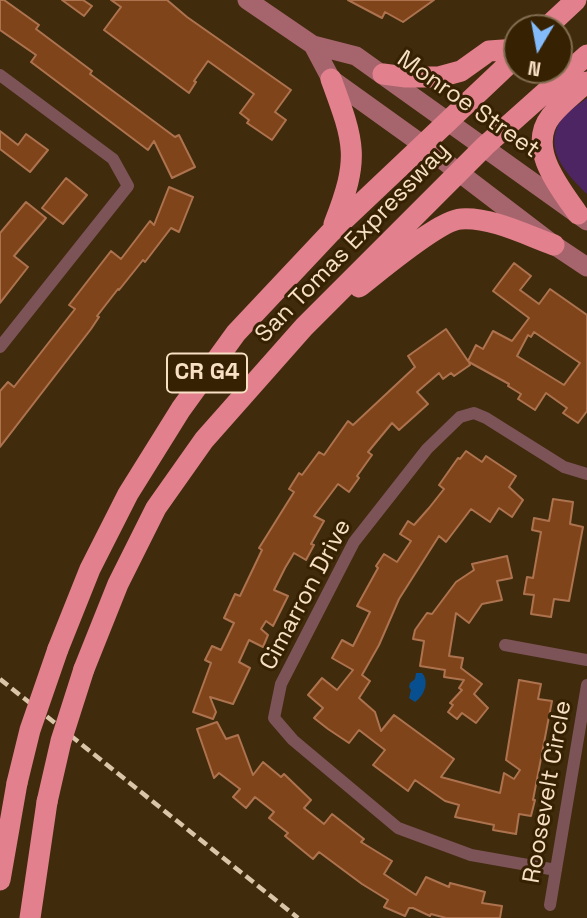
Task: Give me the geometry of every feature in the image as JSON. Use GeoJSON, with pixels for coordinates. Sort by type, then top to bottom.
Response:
{"type":"FeatureCollection","features":[{"type":"Feature","properties":{"kind":"highway"},"geometry":{"type":"LineString","coordinates":[[561,14],[576,0]]}},
{"type":"Feature","properties":{"kind":"highway"},"geometry":{"type":"LineString","coordinates":[[383,74],[406,77],[439,76],[461,71],[489,51],[503,50]]}},
{"type":"Feature","properties":{"kind":"highway","name":"San Tomas Expressway"},"geometry":{"type":"LineString","coordinates":[[30,918],[47,802],[61,741],[84,669],[118,584],[156,508],[204,440],[304,327],[485,146],[587,55]]}},
{"type":"Feature","properties":{"kind":"highway","name":"San Tomas Expressway"},"geometry":{"type":"LineString","coordinates":[[0,880],[17,783],[30,730],[90,569],[128,494],[181,409],[236,333],[331,232],[503,69]]}},
{"type":"Feature","properties":{"kind":"highway"},"geometry":{"type":"LineString","coordinates":[[331,79],[347,121],[353,160],[345,196],[331,232]]}},
{"type":"Feature","properties":{"kind":"highway"},"geometry":{"type":"LineString","coordinates":[[583,217],[551,172],[543,146],[543,135],[551,116],[587,82]]}},
{"type":"Feature","properties":{"kind":"highway"},"geometry":{"type":"LineString","coordinates":[[304,327],[449,221],[460,219],[485,222],[554,245]]}},
{"type":"Feature","properties":{"kind":"main road","name":"Monroe Street"},"geometry":{"type":"LineString","coordinates":[[247,0],[313,45],[356,56],[583,217]]}},
{"type":"Feature","properties":{"kind":"main road","name":"Monroe Street"},"geometry":{"type":"LineString","coordinates":[[313,45],[331,79],[587,267]]}},
{"type":"Feature","properties":{"kind":"street"},"geometry":{"type":"LineString","coordinates":[[0,75],[113,159],[128,186],[0,346]]}},
{"type":"Feature","properties":{"kind":"street","name":"Cimarron Drive"},"geometry":{"type":"LineString","coordinates":[[556,870],[471,855],[398,828],[293,740],[274,718],[281,684],[354,542],[427,449],[460,417],[474,413],[486,418],[564,467],[587,474]]}},
{"type":"Feature","properties":{"kind":"street"},"geometry":{"type":"LineString","coordinates":[[505,645],[587,660]]}},
{"type":"Feature","properties":{"kind":"street","name":"Roosevelt Circle"},"geometry":{"type":"LineString","coordinates":[[550,905],[587,685]]}},
{"type":"Feature","properties":{"kind":"shaded area"},"geometry":{"type":"Polygon","coordinates":[[[587,98],[587,194],[560,162],[554,144],[561,119],[587,98]]]}},
{"type":"Feature","properties":{"kind":"water"},"geometry":{"type":"Polygon","coordinates":[[[416,673],[422,673],[426,685],[415,702],[409,698],[409,687],[416,673]]]}},
{"type":"Feature","properties":{"kind":"building"},"geometry":{"type":"Polygon","coordinates":[[[0,0],[4,0],[39,25],[36,29],[92,71],[90,74],[175,137],[179,135],[195,167],[172,178],[154,141],[148,150],[31,62],[36,55],[0,30],[0,0]]]}},
{"type":"Feature","properties":{"kind":"building"},"geometry":{"type":"Polygon","coordinates":[[[62,0],[83,0],[92,6],[84,16],[62,0]]]}},
{"type":"Feature","properties":{"kind":"building"},"geometry":{"type":"Polygon","coordinates":[[[111,0],[167,0],[291,90],[275,112],[286,120],[272,140],[247,123],[249,120],[240,113],[254,94],[208,61],[189,93],[104,30],[121,7],[111,0]]]}},
{"type":"Feature","properties":{"kind":"building"},"geometry":{"type":"Polygon","coordinates":[[[348,0],[434,0],[403,22],[385,12],[382,18],[348,0]]]}},
{"type":"Feature","properties":{"kind":"building"},"geometry":{"type":"Polygon","coordinates":[[[0,131],[18,145],[26,134],[48,150],[30,172],[0,149],[0,131]]]}},
{"type":"Feature","properties":{"kind":"building"},"geometry":{"type":"Polygon","coordinates":[[[66,178],[87,195],[63,224],[42,208],[66,178]]]}},
{"type":"Feature","properties":{"kind":"building"},"geometry":{"type":"Polygon","coordinates":[[[169,187],[193,197],[179,232],[171,228],[145,262],[143,260],[118,289],[97,316],[99,317],[91,329],[0,447],[0,391],[8,382],[14,387],[75,309],[69,305],[111,251],[121,259],[150,221],[154,225],[169,187]]]}},
{"type":"Feature","properties":{"kind":"building"},"geometry":{"type":"Polygon","coordinates":[[[26,202],[46,218],[14,256],[28,267],[0,303],[0,233],[26,202]]]}},
{"type":"Feature","properties":{"kind":"building"},"geometry":{"type":"Polygon","coordinates":[[[514,263],[531,276],[520,290],[539,304],[550,289],[587,315],[587,411],[578,423],[563,413],[567,408],[546,393],[535,410],[518,399],[521,394],[508,386],[509,384],[469,362],[470,365],[454,376],[451,373],[443,379],[439,373],[417,392],[428,404],[399,430],[392,423],[368,452],[372,455],[349,492],[338,484],[314,516],[324,521],[311,544],[314,545],[306,560],[294,553],[285,568],[274,590],[288,596],[273,626],[266,621],[261,629],[268,635],[263,647],[249,640],[239,662],[250,668],[233,704],[210,697],[216,712],[213,719],[193,712],[211,663],[205,660],[212,646],[221,650],[234,623],[224,618],[235,594],[240,596],[262,550],[259,548],[294,492],[289,489],[299,473],[302,475],[319,452],[324,455],[348,421],[353,425],[415,367],[408,356],[446,329],[468,361],[476,345],[483,349],[493,331],[512,341],[529,318],[493,291],[514,263]],[[534,332],[531,337],[528,335],[517,356],[564,385],[580,363],[534,332]]]}},
{"type":"Feature","properties":{"kind":"building"},"geometry":{"type":"Polygon","coordinates":[[[466,451],[482,462],[486,456],[516,476],[509,487],[523,500],[512,517],[499,508],[490,522],[471,509],[446,542],[439,536],[399,599],[379,645],[362,675],[370,681],[359,698],[375,712],[381,731],[394,715],[454,759],[441,777],[500,793],[504,773],[514,779],[520,770],[506,760],[519,680],[541,684],[538,699],[552,701],[531,816],[519,814],[516,834],[493,830],[494,825],[455,817],[459,805],[445,801],[415,780],[408,791],[373,765],[385,750],[359,730],[349,743],[328,729],[314,718],[323,708],[308,695],[322,678],[337,690],[353,670],[332,658],[342,640],[353,646],[370,612],[357,606],[378,568],[376,566],[384,554],[397,562],[411,541],[400,534],[408,521],[414,525],[429,508],[444,489],[439,485],[466,451]]]}},
{"type":"Feature","properties":{"kind":"building"},"geometry":{"type":"Polygon","coordinates":[[[553,499],[573,502],[570,524],[583,527],[569,601],[554,599],[551,617],[531,614],[534,595],[524,594],[527,577],[533,578],[541,532],[532,530],[534,518],[549,521],[553,499]]]}},
{"type":"Feature","properties":{"kind":"building"},"geometry":{"type":"Polygon","coordinates":[[[507,556],[512,578],[497,581],[502,600],[482,604],[469,623],[456,613],[449,656],[463,658],[461,668],[482,684],[474,694],[488,708],[476,723],[462,713],[457,719],[448,712],[453,705],[450,703],[462,690],[459,688],[464,680],[444,677],[445,670],[420,666],[424,641],[413,639],[415,630],[427,613],[432,614],[456,582],[474,570],[472,564],[507,556]]]}},
{"type":"Feature","properties":{"kind":"building"},"geometry":{"type":"Polygon","coordinates":[[[217,722],[226,739],[238,735],[253,775],[263,762],[281,777],[284,774],[311,800],[304,808],[324,824],[332,814],[364,839],[361,842],[392,861],[384,874],[416,895],[426,877],[449,887],[450,883],[485,892],[482,903],[502,906],[500,918],[446,918],[431,914],[430,916],[413,908],[409,908],[405,916],[384,907],[388,900],[319,852],[313,859],[285,836],[288,833],[269,818],[274,812],[255,797],[246,808],[233,797],[240,789],[219,773],[214,778],[197,729],[217,722]]]}},
{"type":"Feature","properties":{"kind":"railway"},"geometry":{"type":"LineString","coordinates":[[0,679],[298,918]]}}]}
